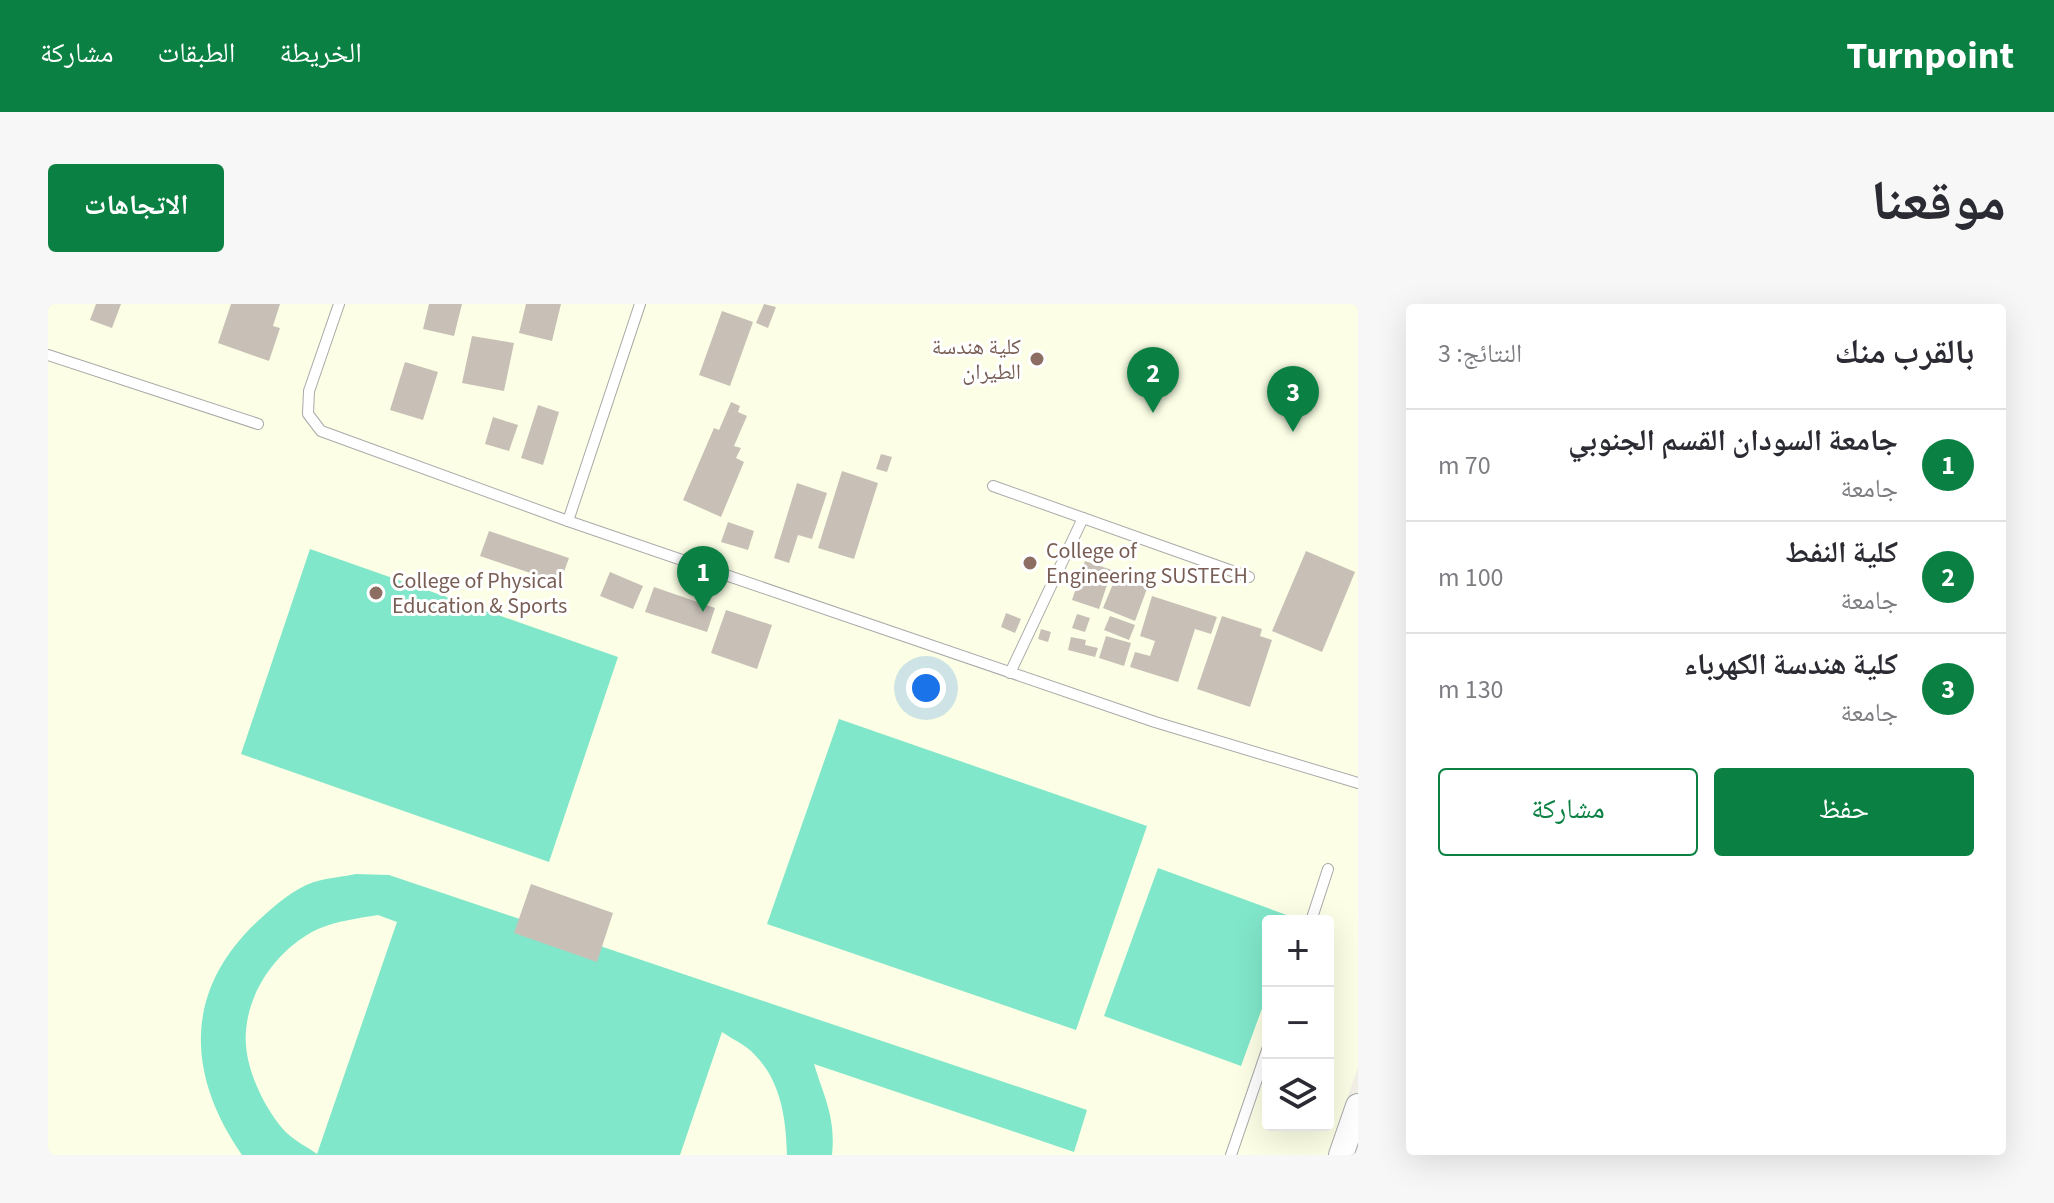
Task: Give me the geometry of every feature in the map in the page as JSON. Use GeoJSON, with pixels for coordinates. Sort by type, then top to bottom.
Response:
{"type":"FeatureCollection","features":[{"type":"Feature","properties":{"kind":"street"},"geometry":{"type":"LineString","coordinates":[[1341,1155],[1358,1106]]}},
{"type":"Feature","properties":{"kind":"lane"},"geometry":{"type":"LineString","coordinates":[[339,304],[309,391],[308,414],[321,431],[568,521],[1010,673],[1155,722],[1358,783]]}},
{"type":"Feature","properties":{"kind":"lane"},"geometry":{"type":"LineString","coordinates":[[568,521],[640,304]]}},
{"type":"Feature","properties":{"kind":"lane"},"geometry":{"type":"LineString","coordinates":[[48,355],[258,424]]}},
{"type":"Feature","properties":{"kind":"lane"},"geometry":{"type":"LineString","coordinates":[[993,486],[1249,577]]}},
{"type":"Feature","properties":{"kind":"lane"},"geometry":{"type":"LineString","coordinates":[[1010,673],[1083,518]]}},
{"type":"Feature","properties":{"kind":"lane"},"geometry":{"type":"LineString","coordinates":[[1313,915],[1328,869]]}},
{"type":"Feature","properties":{"kind":"lane"},"geometry":{"type":"LineString","coordinates":[[1231,1155],[1264,1059]]}},
{"type":"Feature","properties":{"kind":"shaded area","name":"College of Physical Education & Sports"},"geometry":{"type":"Polygon","coordinates":[[[48,304],[1358,304],[1358,1067],[1328,1155],[48,1155],[48,304]]]}},
{"type":"Feature","properties":{"kind":"green space"},"geometry":{"type":"Polygon","coordinates":[[[310,549],[618,657],[549,862],[241,754],[310,549]]]}},
{"type":"Feature","properties":{"kind":"green space"},"geometry":{"type":"Polygon","coordinates":[[[839,719],[1147,826],[1076,1030],[767,924],[839,719]]]}},
{"type":"Feature","properties":{"kind":"green space"},"geometry":{"type":"Polygon","coordinates":[[[1158,868],[1287,915],[1262,915],[1262,1008],[1241,1066],[1104,1016],[1158,868]]]}},
{"type":"Feature","properties":{"kind":"green space"},"geometry":{"type":"Polygon","coordinates":[[[356,874],[389,875],[1087,1110],[1074,1152],[814,1064],[831,1118],[832,1155],[787,1155],[783,1114],[770,1076],[751,1051],[722,1032],[680,1155],[242,1155],[210,1094],[203,1064],[201,1033],[205,1004],[216,975],[234,947],[284,898],[314,882],[356,874]],[[378,915],[318,929],[291,946],[279,958],[253,999],[248,1015],[246,1044],[255,1083],[282,1128],[317,1154],[397,922],[378,915]]]}},
{"type":"Feature","properties":{"kind":"building"},"geometry":{"type":"Polygon","coordinates":[[[96,304],[121,304],[112,328],[90,320],[96,304]]]}},
{"type":"Feature","properties":{"kind":"building"},"geometry":{"type":"Polygon","coordinates":[[[231,304],[280,304],[273,326],[280,328],[269,361],[218,343],[231,304]]]}},
{"type":"Feature","properties":{"kind":"building"},"geometry":{"type":"Polygon","coordinates":[[[429,304],[462,304],[454,336],[423,329],[429,304]]]}},
{"type":"Feature","properties":{"kind":"building"},"geometry":{"type":"Polygon","coordinates":[[[526,304],[561,304],[552,341],[519,333],[526,304]]]}},
{"type":"Feature","properties":{"kind":"building"},"geometry":{"type":"Polygon","coordinates":[[[764,304],[776,307],[768,328],[756,323],[764,304]]]}},
{"type":"Feature","properties":{"kind":"building"},"geometry":{"type":"Polygon","coordinates":[[[722,311],[753,322],[730,386],[699,375],[722,311]]]}},
{"type":"Feature","properties":{"kind":"building"},"geometry":{"type":"Polygon","coordinates":[[[472,336],[514,343],[504,391],[462,383],[472,336]]]}},
{"type":"Feature","properties":{"kind":"building"},"geometry":{"type":"Polygon","coordinates":[[[405,362],[438,372],[423,420],[390,410],[405,362]]]}},
{"type":"Feature","properties":{"kind":"building"},"geometry":{"type":"Polygon","coordinates":[[[731,402],[740,406],[738,412],[747,416],[734,446],[741,448],[736,458],[744,462],[721,517],[683,500],[714,428],[719,430],[731,402]]]}},
{"type":"Feature","properties":{"kind":"building"},"geometry":{"type":"Polygon","coordinates":[[[538,405],[559,412],[543,465],[521,458],[538,405]]]}},
{"type":"Feature","properties":{"kind":"building"},"geometry":{"type":"Polygon","coordinates":[[[493,417],[518,425],[509,451],[485,444],[493,417]]]}},
{"type":"Feature","properties":{"kind":"building"},"geometry":{"type":"Polygon","coordinates":[[[881,454],[892,457],[887,472],[876,469],[881,454]]]}},
{"type":"Feature","properties":{"kind":"building"},"geometry":{"type":"Polygon","coordinates":[[[842,471],[878,483],[854,559],[818,548],[842,471]]]}},
{"type":"Feature","properties":{"kind":"building"},"geometry":{"type":"Polygon","coordinates":[[[797,483],[827,493],[812,539],[798,535],[789,563],[774,558],[797,483]]]}},
{"type":"Feature","properties":{"kind":"building"},"geometry":{"type":"Polygon","coordinates":[[[728,522],[754,531],[748,550],[721,542],[728,522]]]}},
{"type":"Feature","properties":{"kind":"building"},"geometry":{"type":"Polygon","coordinates":[[[489,531],[569,558],[560,583],[480,556],[489,531]]]}},
{"type":"Feature","properties":{"kind":"building"},"geometry":{"type":"Polygon","coordinates":[[[1306,551],[1355,572],[1322,652],[1272,631],[1306,551]]]}},
{"type":"Feature","properties":{"kind":"building"},"geometry":{"type":"Polygon","coordinates":[[[1085,561],[1112,570],[1099,609],[1072,600],[1085,561]]]}},
{"type":"Feature","properties":{"kind":"building"},"geometry":{"type":"Polygon","coordinates":[[[610,572],[643,586],[633,609],[600,596],[610,572]]]}},
{"type":"Feature","properties":{"kind":"building"},"geometry":{"type":"Polygon","coordinates":[[[1117,574],[1148,586],[1135,621],[1103,608],[1117,574]]]}},
{"type":"Feature","properties":{"kind":"building"},"geometry":{"type":"Polygon","coordinates":[[[654,587],[715,608],[707,632],[645,612],[654,587]]]}},
{"type":"Feature","properties":{"kind":"building"},"geometry":{"type":"Polygon","coordinates":[[[1152,596],[1217,617],[1211,634],[1195,629],[1178,682],[1130,667],[1135,652],[1150,656],[1155,641],[1140,636],[1152,596]]]}},
{"type":"Feature","properties":{"kind":"building"},"geometry":{"type":"Polygon","coordinates":[[[726,610],[772,625],[757,669],[711,653],[726,610]]]}},
{"type":"Feature","properties":{"kind":"building"},"geometry":{"type":"Polygon","coordinates":[[[1006,613],[1021,619],[1015,633],[1001,627],[1006,613]]]}},
{"type":"Feature","properties":{"kind":"building"},"geometry":{"type":"Polygon","coordinates":[[[1077,614],[1090,618],[1085,632],[1072,628],[1077,614]]]}},
{"type":"Feature","properties":{"kind":"building"},"geometry":{"type":"Polygon","coordinates":[[[1110,616],[1135,625],[1129,640],[1104,630],[1110,616]]]}},
{"type":"Feature","properties":{"kind":"building"},"geometry":{"type":"Polygon","coordinates":[[[1222,616],[1262,629],[1260,636],[1272,640],[1250,707],[1197,689],[1222,616]]]}},
{"type":"Feature","properties":{"kind":"building"},"geometry":{"type":"Polygon","coordinates":[[[1041,629],[1051,632],[1048,642],[1038,639],[1041,629]]]}},
{"type":"Feature","properties":{"kind":"building"},"geometry":{"type":"Polygon","coordinates":[[[1106,636],[1131,643],[1124,666],[1099,658],[1106,636]]]}},
{"type":"Feature","properties":{"kind":"building"},"geometry":{"type":"Polygon","coordinates":[[[1071,637],[1086,640],[1085,645],[1098,648],[1095,657],[1068,650],[1071,637]]]}},
{"type":"Feature","properties":{"kind":"building"},"geometry":{"type":"Polygon","coordinates":[[[531,884],[613,913],[597,962],[514,933],[531,884]]]}},
{"type":"Feature","properties":{"kind":"place","name":"كلية هندسة الطيران"},"geometry":{"type":"Point","coordinates":[1037,359]}},
{"type":"Feature","properties":{"kind":"place","name":"كلية النفط"},"geometry":{"type":"Point","coordinates":[1153,413]}},
{"type":"Feature","properties":{"kind":"place","name":"كلية هندسة الكهرباء"},"geometry":{"type":"Point","coordinates":[1293,432]}},
{"type":"Feature","properties":{"kind":"place","name":"College of Engineering SUSTECH"},"geometry":{"type":"Point","coordinates":[1030,563]}},
{"type":"Feature","properties":{"kind":"place","name":"College of Physical Education & Sports"},"geometry":{"type":"Point","coordinates":[376,593]}},
{"type":"Feature","properties":{"kind":"place","name":"جامعة السودان القسم الجنوبي"},"geometry":{"type":"Point","coordinates":[703,612]}}]}
